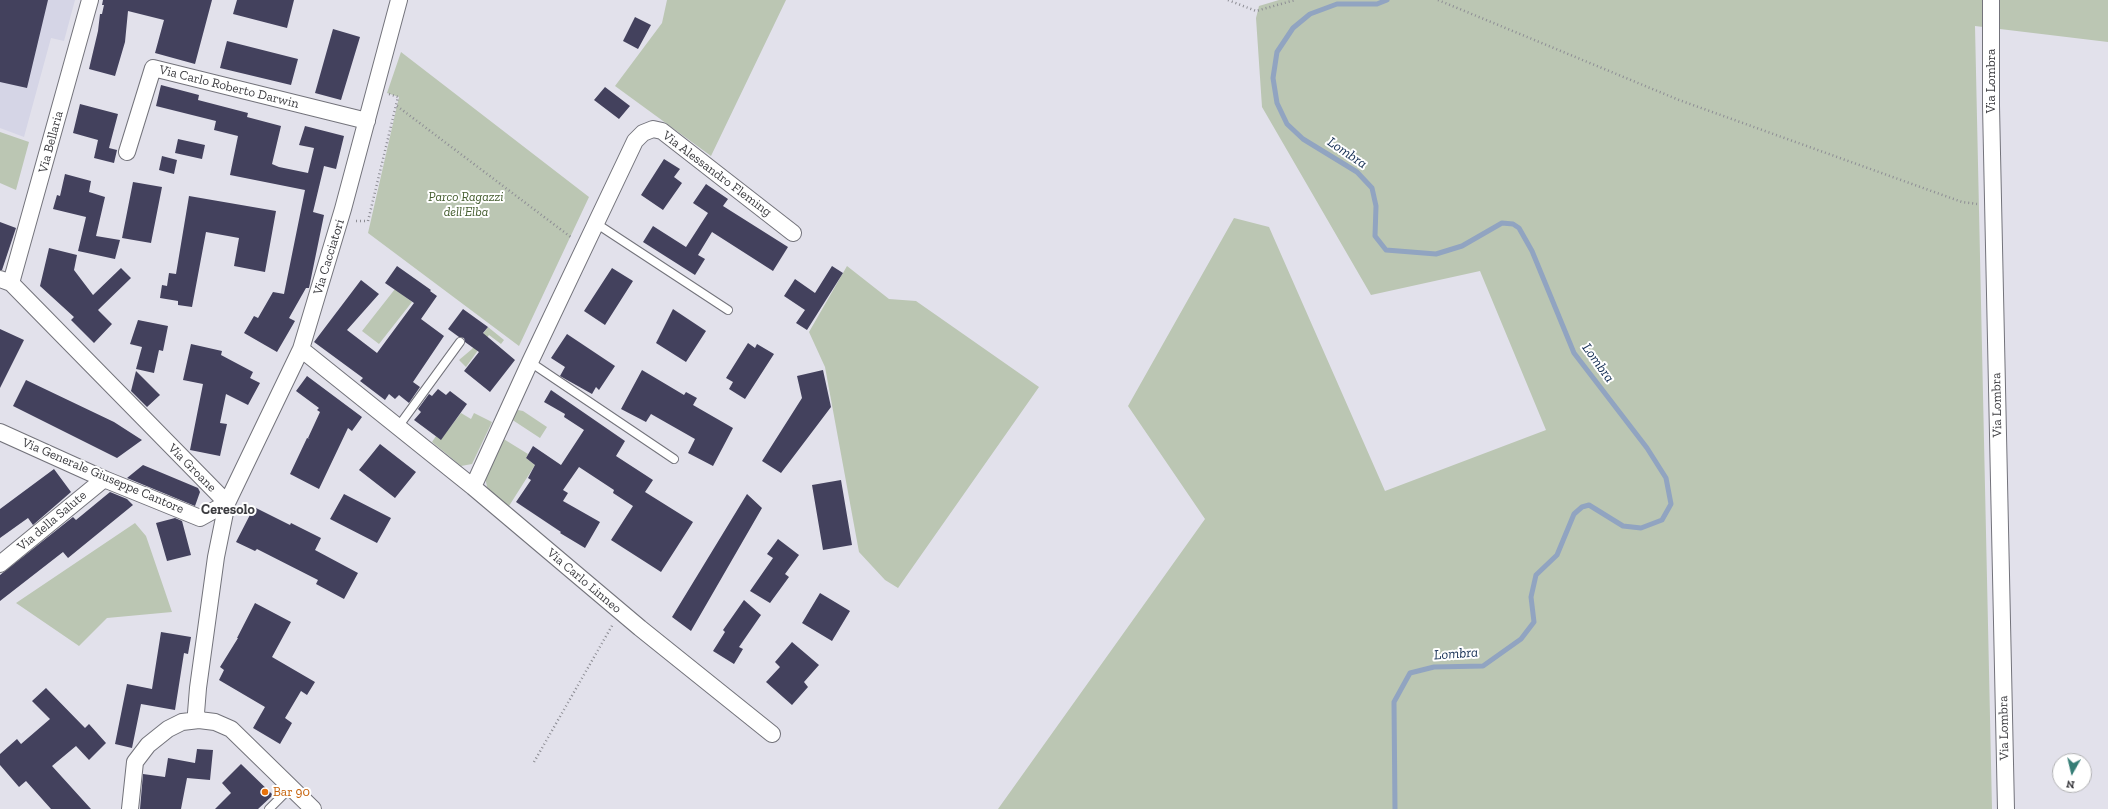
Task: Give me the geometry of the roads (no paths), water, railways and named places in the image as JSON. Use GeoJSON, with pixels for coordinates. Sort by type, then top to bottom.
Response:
{"type":"FeatureCollection","features":[{"type":"Feature","properties":{"kind":"street","name":"Via Bellaria"},"geometry":{"type":"LineString","coordinates":[[5,281],[90,0]]}},
{"type":"Feature","properties":{"kind":"street","name":"Via Cacciatori"},"geometry":{"type":"LineString","coordinates":[[227,503],[301,349],[341,217],[399,0]]}},
{"type":"Feature","properties":{"kind":"street","name":"Via Lombra"},"geometry":{"type":"LineString","coordinates":[[1992,0],[1993,206],[2006,809]]}},
{"type":"Feature","properties":{"kind":"street","name":"Via Carlo Roberto Darwin"},"geometry":{"type":"LineString","coordinates":[[127,152],[153,68],[367,121]]}},
{"type":"Feature","properties":{"kind":"street","name":"Via Alessandro Fleming"},"geometry":{"type":"LineString","coordinates":[[473,487],[530,362],[635,141],[644,133],[653,128],[662,131],[793,234]]}},
{"type":"Feature","properties":{"kind":"street","name":"Via Groane"},"geometry":{"type":"LineString","coordinates":[[5,281],[227,503],[216,557],[200,672],[196,713],[199,720]]}},
{"type":"Feature","properties":{"kind":"street","name":"Via Carlo Linneo"},"geometry":{"type":"LineString","coordinates":[[301,349],[473,487],[620,611],[772,734]]}},
{"type":"Feature","properties":{"kind":"street","name":"Via Generale Giuseppe Cantore"},"geometry":{"type":"LineString","coordinates":[[0,432],[104,479],[200,518],[227,503]]}},
{"type":"Feature","properties":{"kind":"street","name":"Via della Salute"},"geometry":{"type":"LineString","coordinates":[[0,564],[104,479]]}},
{"type":"Feature","properties":{"kind":"street"},"geometry":{"type":"LineString","coordinates":[[130,809],[135,762],[144,751],[168,729],[182,722],[199,720],[214,722],[231,729],[313,809]]}},
{"type":"Feature","properties":{"kind":"lane"},"geometry":{"type":"LineString","coordinates":[[596,224],[728,310]]}},
{"type":"Feature","properties":{"kind":"lane"},"geometry":{"type":"LineString","coordinates":[[398,427],[460,342]]}},
{"type":"Feature","properties":{"kind":"lane"},"geometry":{"type":"LineString","coordinates":[[530,362],[674,459]]}},
{"type":"Feature","properties":{"kind":"lane"},"geometry":{"type":"LineString","coordinates":[[269,809],[291,787]]}},
{"type":"Feature","properties":{"kind":"waterway","name":"Lombra"},"geometry":{"type":"LineString","coordinates":[[1387,0],[1377,4],[1337,4],[1310,14],[1293,28],[1277,52],[1273,78],[1277,103],[1287,124],[1303,139],[1357,172],[1372,188],[1376,206],[1375,236],[1386,250],[1436,254],[1462,246],[1502,223],[1513,224],[1519,228],[1532,251],[1574,353],[1647,448],[1666,478],[1671,504],[1662,520],[1641,528],[1623,526],[1589,505],[1582,507],[1574,514],[1557,555],[1536,575],[1531,597],[1534,622],[1521,639],[1483,666],[1434,667],[1410,673],[1394,702],[1395,809]]}},
{"type":"Feature","properties":{"kind":"place","name":"Bar 90"},"geometry":{"type":"Point","coordinates":[265,792]}},
{"type":"Feature","properties":{"kind":"district","name":"Ceresolo"},"geometry":{"type":"Point","coordinates":[228,510]}},
{"type":"Feature","properties":{"kind":"park label","name":"Parco Ragazzi dell'Elba"},"geometry":{"type":"Point","coordinates":[466,204]}}]}
